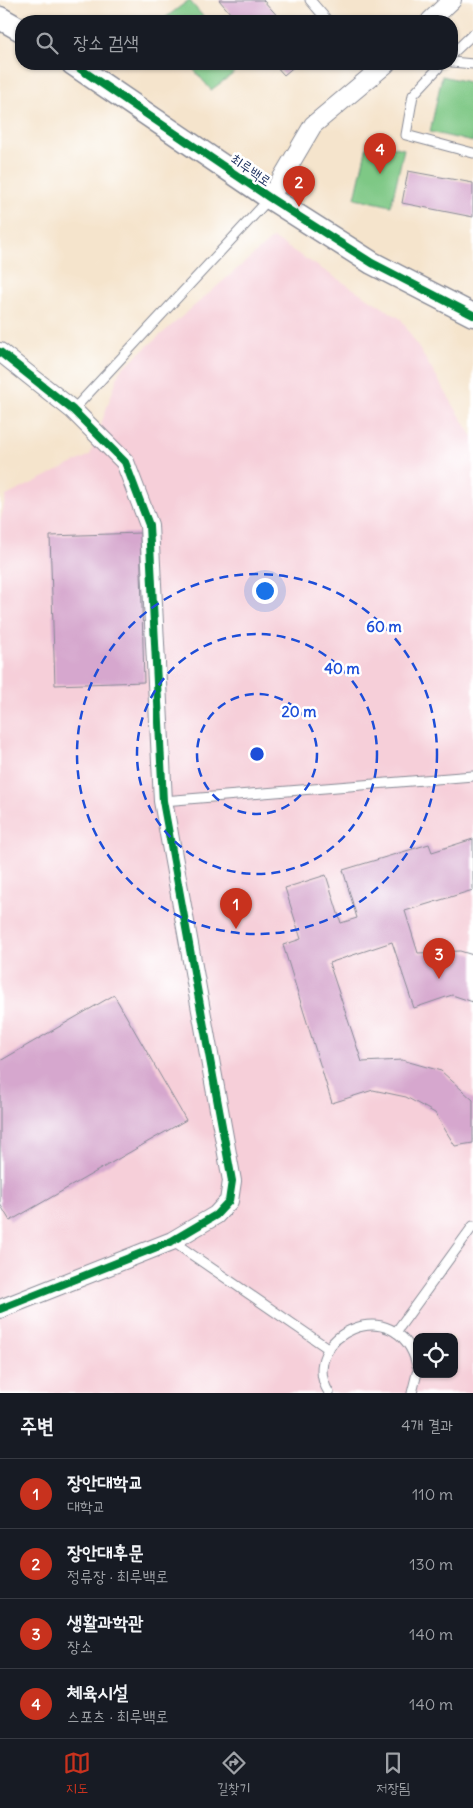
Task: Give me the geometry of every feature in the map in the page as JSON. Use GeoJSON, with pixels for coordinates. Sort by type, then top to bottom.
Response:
{"type":"FeatureCollection","features":[{"type":"Feature","properties":{"kind":"street"},"geometry":{"type":"LineString","coordinates":[[436,15],[452,0]]}},
{"type":"Feature","properties":{"kind":"street"},"geometry":{"type":"LineString","coordinates":[[0,18],[15,27]]}},
{"type":"Feature","properties":{"kind":"street","name":"최루백로"},"geometry":{"type":"LineString","coordinates":[[82,70],[270,198],[372,263],[473,315]]}},
{"type":"Feature","properties":{"kind":"street"},"geometry":{"type":"LineString","coordinates":[[270,198],[314,125],[372,70]]}},
{"type":"Feature","properties":{"kind":"street"},"geometry":{"type":"LineString","coordinates":[[0,352],[73,410],[124,462],[149,525],[163,801],[232,1181],[229,1201],[216,1215],[172,1241],[0,1309]]}},
{"type":"Feature","properties":{"kind":"lane"},"geometry":{"type":"LineString","coordinates":[[314,1],[324,15]]}},
{"type":"Feature","properties":{"kind":"lane"},"geometry":{"type":"LineString","coordinates":[[458,48],[473,34]]}},
{"type":"Feature","properties":{"kind":"lane"},"geometry":{"type":"LineString","coordinates":[[458,63],[473,64]]}},
{"type":"Feature","properties":{"kind":"lane"},"geometry":{"type":"LineString","coordinates":[[437,70],[413,96],[406,135],[473,153]]}},
{"type":"Feature","properties":{"kind":"lane"},"geometry":{"type":"LineString","coordinates":[[73,410],[270,198]]}},
{"type":"Feature","properties":{"kind":"lane"},"geometry":{"type":"LineString","coordinates":[[163,801],[473,776]]}},
{"type":"Feature","properties":{"kind":"lane"},"geometry":{"type":"LineString","coordinates":[[396,1332],[473,1226]]}},
{"type":"Feature","properties":{"kind":"lane"},"geometry":{"type":"LineString","coordinates":[[172,1241],[329,1349]]}},
{"type":"Feature","properties":{"kind":"lane"},"geometry":{"type":"LineString","coordinates":[[329,1393],[323,1375],[324,1362],[329,1349],[338,1337],[351,1328],[366,1324],[381,1325],[396,1332],[406,1341],[413,1352]]}},
{"type":"Feature","properties":{"kind":"lane"},"geometry":{"type":"LineString","coordinates":[[412,1393],[416,1378]]}},
{"type":"Feature","properties":{"kind":"shaded area"},"geometry":{"type":"Polygon","coordinates":[[[273,238],[401,319],[473,437],[473,1393],[0,1393],[0,521],[6,496],[90,455],[120,370],[273,238]]]}},
{"type":"Feature","properties":{"kind":"green space"},"geometry":{"type":"Polygon","coordinates":[[[189,0],[202,15],[169,15],[189,0]]]}},
{"type":"Feature","properties":{"kind":"green space"},"geometry":{"type":"Polygon","coordinates":[[[194,70],[234,70],[233,74],[211,90],[194,70]]]}},
{"type":"Feature","properties":{"kind":"green space"},"geometry":{"type":"Polygon","coordinates":[[[442,76],[473,83],[473,142],[430,132],[442,76]]]}},
{"type":"Feature","properties":{"kind":"green space"},"geometry":{"type":"Polygon","coordinates":[[[368,141],[404,149],[391,206],[355,198],[368,141]]]}},
{"type":"Feature","properties":{"kind":"building"},"geometry":{"type":"Polygon","coordinates":[[[219,0],[263,0],[277,15],[232,15],[219,0]]]}},
{"type":"Feature","properties":{"kind":"building"},"geometry":{"type":"Polygon","coordinates":[[[279,70],[290,70],[284,75],[279,70]]]}},
{"type":"Feature","properties":{"kind":"building"},"geometry":{"type":"Polygon","coordinates":[[[408,171],[473,183],[473,217],[402,203],[408,171]]]}},
{"type":"Feature","properties":{"kind":"building"},"geometry":{"type":"Polygon","coordinates":[[[140,533],[144,682],[55,685],[50,536],[140,533]]]}},
{"type":"Feature","properties":{"kind":"building"},"geometry":{"type":"Polygon","coordinates":[[[473,839],[473,890],[405,911],[418,953],[460,951],[473,955],[473,1002],[452,995],[414,1008],[392,942],[329,963],[362,1062],[402,1060],[441,1071],[473,1100],[473,1143],[455,1146],[435,1113],[406,1097],[373,1090],[332,1103],[283,945],[301,939],[285,888],[326,875],[341,923],[357,918],[343,870],[429,844],[432,852],[473,839]]]}},
{"type":"Feature","properties":{"kind":"building"},"geometry":{"type":"Polygon","coordinates":[[[114,995],[186,1120],[10,1221],[0,1204],[0,1061],[114,995]]]}},
{"type":"Feature","properties":{"kind":"cycle path"},"geometry":{"type":"LineString","coordinates":[[82,70],[270,198],[372,263],[473,315]]}},
{"type":"Feature","properties":{"kind":"cycle path"},"geometry":{"type":"LineString","coordinates":[[0,352],[73,410],[125,462],[149,525],[163,801],[232,1181],[229,1201],[216,1215],[172,1241],[0,1309]]}},
{"type":"Feature","properties":{"kind":"place","name":"체육시설"},"geometry":{"type":"Point","coordinates":[380,174]}},
{"type":"Feature","properties":{"kind":"place","name":"장안대후문"},"geometry":{"type":"Point","coordinates":[299,207]}},
{"type":"Feature","properties":{"kind":"place","name":"장안대학교"},"geometry":{"type":"Point","coordinates":[236,929]}},
{"type":"Feature","properties":{"kind":"place","name":"생활과학관"},"geometry":{"type":"Point","coordinates":[439,979]}}]}
